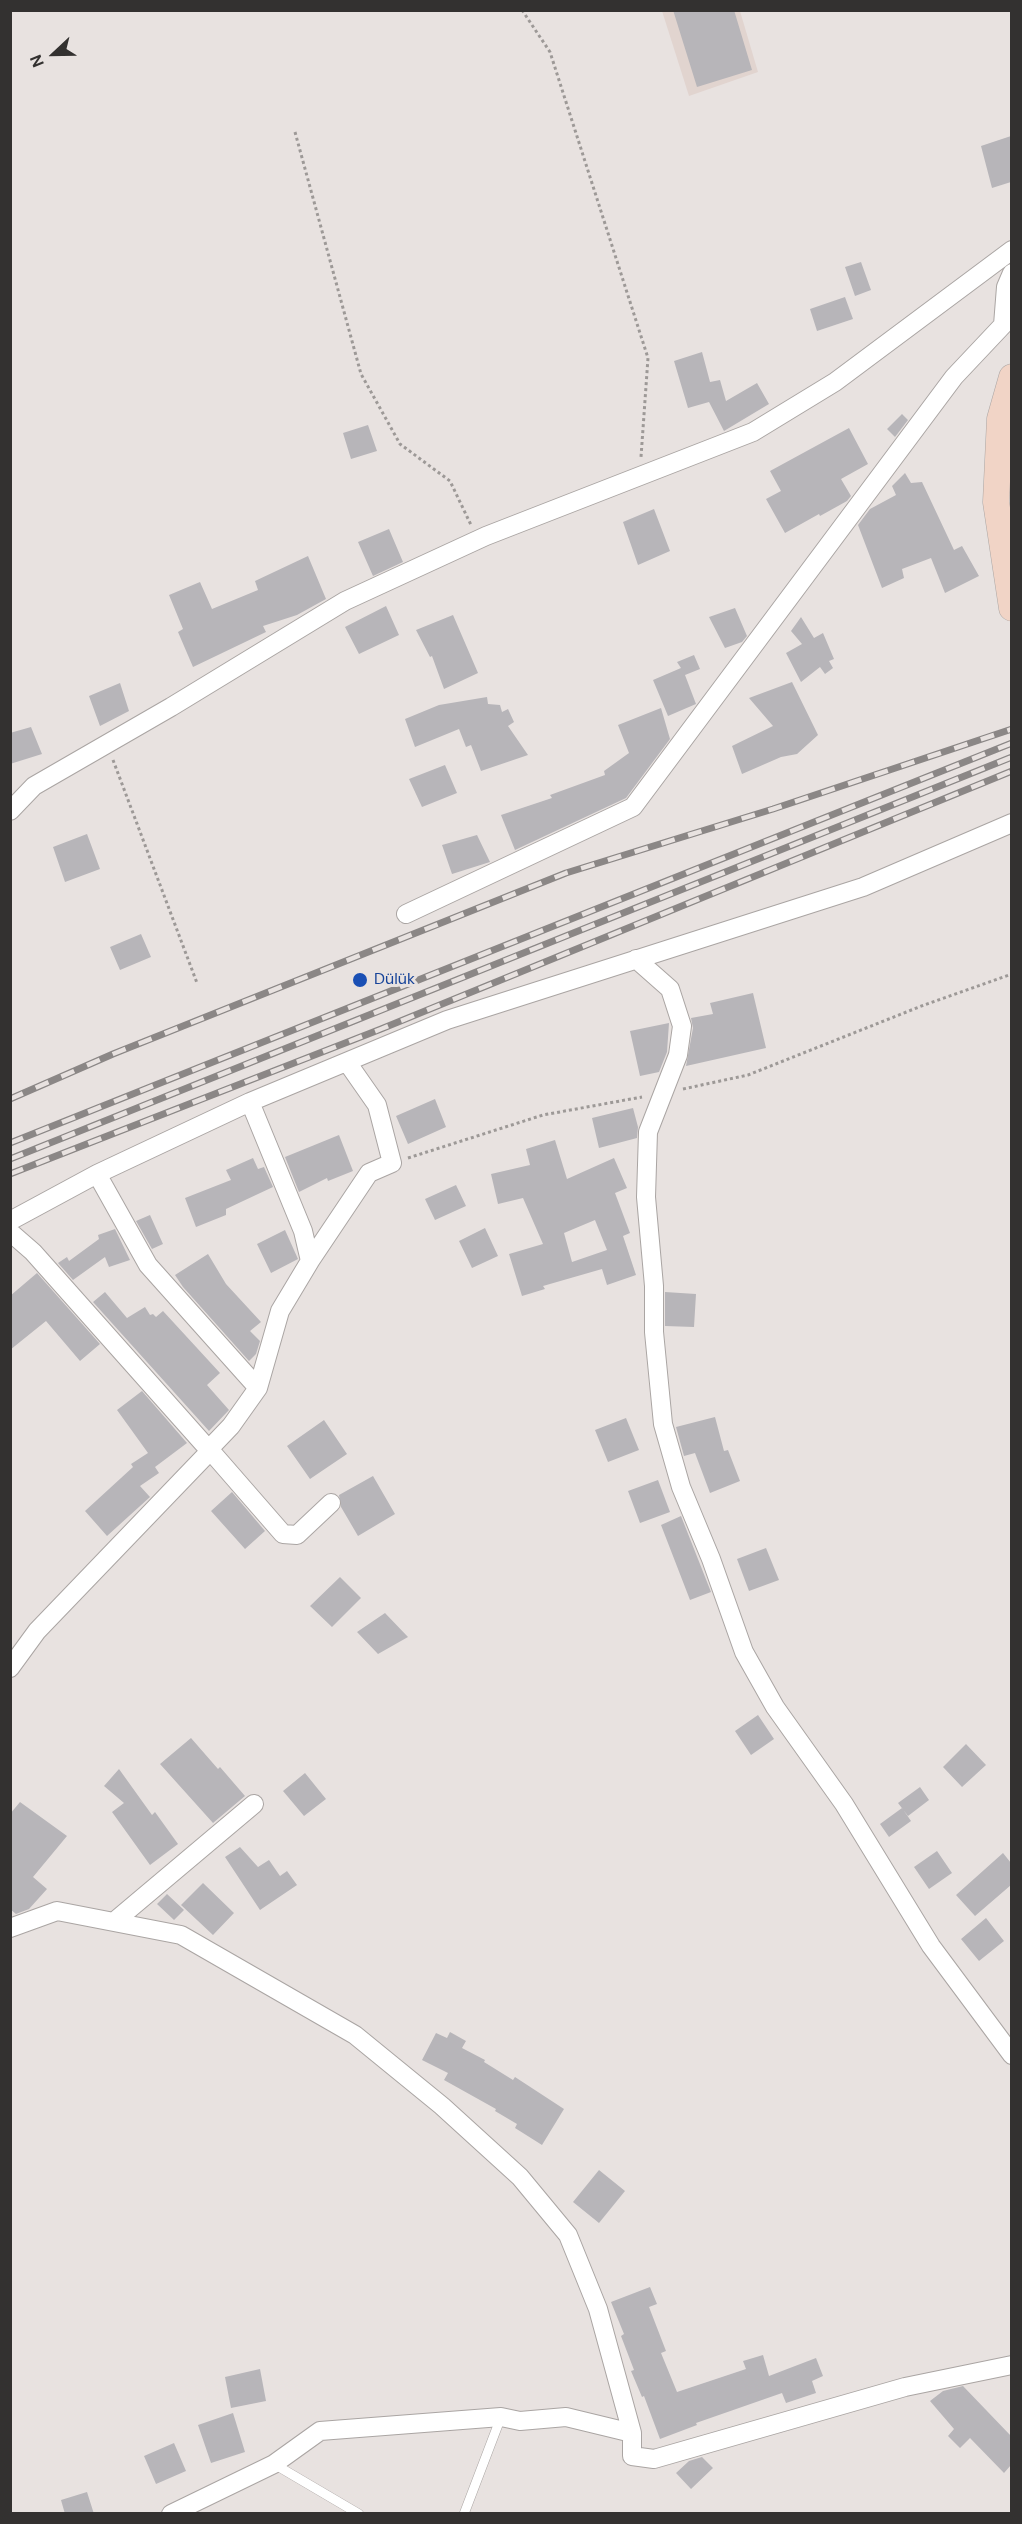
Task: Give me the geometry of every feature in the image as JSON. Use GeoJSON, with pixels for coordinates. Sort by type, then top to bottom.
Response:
{"type":"FeatureCollection","features":[{"type":"Feature","properties":{"kind":"street"},"geometry":{"type":"LineString","coordinates":[[10,811],[34,786],[345,601],[478,540],[753,432],[835,382],[1011,250]]}},
{"type":"Feature","properties":{"kind":"street"},"geometry":{"type":"LineString","coordinates":[[406,914],[633,807],[954,377],[1003,325],[1006,286],[1011,273]]}},
{"type":"Feature","properties":{"kind":"street"},"geometry":{"type":"LineString","coordinates":[[1011,377],[1000,419],[996,502],[1011,608]]}},
{"type":"Feature","properties":{"kind":"street"},"geometry":{"type":"LineString","coordinates":[[10,1221],[97,1174],[250,1102],[447,1020],[862,887],[1011,823]]}},
{"type":"Feature","properties":{"kind":"street"},"geometry":{"type":"LineString","coordinates":[[636,959],[670,989],[682,1026],[678,1055],[648,1132],[648,1233],[654,1286],[654,1332],[663,1424],[681,1487],[711,1559],[744,1652],[775,1707],[844,1804],[931,1946],[1011,2055]]}},
{"type":"Feature","properties":{"kind":"street"},"geometry":{"type":"LineString","coordinates":[[10,1668],[37,1630],[231,1426],[258,1388],[280,1311],[310,1261],[369,1173],[392,1164],[376,1105],[347,1062]]}},
{"type":"Feature","properties":{"kind":"street"},"geometry":{"type":"LineString","coordinates":[[250,1102],[303,1231],[310,1261]]}},
{"type":"Feature","properties":{"kind":"street"},"geometry":{"type":"LineString","coordinates":[[97,1174],[148,1265],[258,1388]]}},
{"type":"Feature","properties":{"kind":"street"},"geometry":{"type":"LineString","coordinates":[[10,1232],[33,1251],[283,1534],[297,1535],[331,1503]]}},
{"type":"Feature","properties":{"kind":"street"},"geometry":{"type":"LineString","coordinates":[[115,1921],[254,1804]]}},
{"type":"Feature","properties":{"kind":"street"},"geometry":{"type":"LineString","coordinates":[[10,1928],[57,1911],[181,1935],[355,2035],[392,2068],[442,2106],[520,2177],[568,2235],[597,2309],[632,2433],[633,2456],[654,2459],[905,2387],[1011,2365]]}},
{"type":"Feature","properties":{"kind":"street"},"geometry":{"type":"LineString","coordinates":[[171,2514],[274,2464],[320,2431],[501,2417],[520,2421],[566,2417],[632,2433]]}},
{"type":"Feature","properties":{"kind":"lane"},"geometry":{"type":"LineString","coordinates":[[464,2514],[501,2417]]}},
{"type":"Feature","properties":{"kind":"lane"},"geometry":{"type":"LineString","coordinates":[[274,2464],[359,2514]]}},
{"type":"Feature","properties":{"kind":"path"},"geometry":{"type":"LineString","coordinates":[[522,10],[550,52],[648,358],[639,477]]}},
{"type":"Feature","properties":{"kind":"path"},"geometry":{"type":"LineString","coordinates":[[295,132],[361,374],[400,444],[450,481],[478,540]]}},
{"type":"Feature","properties":{"kind":"path"},"geometry":{"type":"LineString","coordinates":[[107,744],[197,983]]}},
{"type":"Feature","properties":{"kind":"path"},"geometry":{"type":"LineString","coordinates":[[392,1164],[543,1115],[748,1075],[924,1005],[1011,974]]}},
{"type":"Feature","properties":{"kind":"shaded area"},"geometry":{"type":"Polygon","coordinates":[[[662,11],[740,11],[758,72],[689,96],[662,11]]]}},
{"type":"Feature","properties":{"kind":"building"},"geometry":{"type":"Polygon","coordinates":[[[673,10],[734,10],[752,70],[697,87],[673,10]]]}},
{"type":"Feature","properties":{"kind":"building"},"geometry":{"type":"Polygon","coordinates":[[[1011,136],[1011,182],[992,188],[981,146],[1011,136]]]}},
{"type":"Feature","properties":{"kind":"building"},"geometry":{"type":"Polygon","coordinates":[[[861,262],[871,290],[855,296],[845,267],[861,262]]]}},
{"type":"Feature","properties":{"kind":"building"},"geometry":{"type":"Polygon","coordinates":[[[845,297],[853,319],[817,331],[810,309],[845,297]]]}},
{"type":"Feature","properties":{"kind":"building"},"geometry":{"type":"Polygon","coordinates":[[[702,352],[710,382],[720,380],[726,401],[757,383],[769,404],[724,431],[709,402],[688,408],[674,361],[702,352]]]}},
{"type":"Feature","properties":{"kind":"building"},"geometry":{"type":"Polygon","coordinates":[[[902,414],[908,420],[895,437],[887,429],[902,414]]]}},
{"type":"Feature","properties":{"kind":"building"},"geometry":{"type":"Polygon","coordinates":[[[368,425],[377,451],[351,459],[343,433],[368,425]]]}},
{"type":"Feature","properties":{"kind":"building"},"geometry":{"type":"Polygon","coordinates":[[[849,428],[868,464],[841,479],[851,496],[847,501],[785,533],[766,499],[781,491],[770,471],[849,428]]]}},
{"type":"Feature","properties":{"kind":"building"},"geometry":{"type":"Polygon","coordinates":[[[905,473],[911,483],[922,482],[954,550],[962,546],[979,576],[945,593],[931,558],[902,569],[904,578],[882,588],[858,525],[870,509],[896,495],[892,486],[905,473]]]}},
{"type":"Feature","properties":{"kind":"building"},"geometry":{"type":"Polygon","coordinates":[[[654,509],[670,551],[638,565],[623,522],[654,509]]]}},
{"type":"Feature","properties":{"kind":"building"},"geometry":{"type":"Polygon","coordinates":[[[389,529],[403,562],[373,576],[358,542],[389,529]]]}},
{"type":"Feature","properties":{"kind":"building"},"geometry":{"type":"Polygon","coordinates":[[[308,556],[326,599],[297,615],[263,626],[266,632],[193,667],[178,632],[183,629],[169,595],[200,582],[212,609],[258,590],[255,581],[308,556]]]}},
{"type":"Feature","properties":{"kind":"building"},"geometry":{"type":"Polygon","coordinates":[[[386,606],[399,635],[359,654],[345,627],[386,606]]]}},
{"type":"Feature","properties":{"kind":"building"},"geometry":{"type":"Polygon","coordinates":[[[735,608],[747,636],[742,642],[725,648],[709,617],[735,608]]]}},
{"type":"Feature","properties":{"kind":"building"},"geometry":{"type":"Polygon","coordinates":[[[453,615],[478,673],[444,689],[432,656],[430,657],[416,630],[453,615]]]}},
{"type":"Feature","properties":{"kind":"building"},"geometry":{"type":"Polygon","coordinates":[[[801,617],[814,638],[823,633],[834,659],[829,661],[833,668],[825,674],[820,667],[801,682],[786,653],[802,644],[791,631],[801,617]]]}},
{"type":"Feature","properties":{"kind":"building"},"geometry":{"type":"Polygon","coordinates":[[[694,655],[700,669],[685,675],[696,704],[668,716],[653,680],[681,668],[677,662],[694,655]]]}},
{"type":"Feature","properties":{"kind":"building"},"geometry":{"type":"Polygon","coordinates":[[[792,682],[818,735],[797,754],[781,757],[742,774],[732,746],[773,726],[749,698],[792,682]]]}},
{"type":"Feature","properties":{"kind":"building"},"geometry":{"type":"Polygon","coordinates":[[[120,683],[129,711],[100,726],[89,696],[120,683]]]}},
{"type":"Feature","properties":{"kind":"building"},"geometry":{"type":"Polygon","coordinates":[[[487,697],[488,704],[500,705],[502,712],[508,709],[514,722],[508,726],[528,755],[481,771],[471,745],[466,747],[459,729],[415,747],[405,719],[439,705],[487,697]]]}},
{"type":"Feature","properties":{"kind":"building"},"geometry":{"type":"Polygon","coordinates":[[[661,708],[670,739],[626,798],[515,850],[501,815],[552,798],[550,795],[605,775],[604,771],[629,753],[618,725],[661,708]]]}},
{"type":"Feature","properties":{"kind":"building"},"geometry":{"type":"Polygon","coordinates":[[[31,727],[42,754],[10,764],[10,733],[31,727]]]}},
{"type":"Feature","properties":{"kind":"building"},"geometry":{"type":"Polygon","coordinates":[[[445,765],[457,793],[422,807],[409,779],[445,765]]]}},
{"type":"Feature","properties":{"kind":"building"},"geometry":{"type":"Polygon","coordinates":[[[87,834],[100,869],[65,882],[53,847],[87,834]]]}},
{"type":"Feature","properties":{"kind":"building"},"geometry":{"type":"Polygon","coordinates":[[[477,835],[490,862],[452,874],[442,845],[477,835]]]}},
{"type":"Feature","properties":{"kind":"building"},"geometry":{"type":"Polygon","coordinates":[[[141,934],[151,957],[120,970],[110,947],[141,934]]]}},
{"type":"Feature","properties":{"kind":"building"},"geometry":{"type":"Polygon","coordinates":[[[753,993],[766,1048],[686,1066],[693,1028],[691,1018],[713,1014],[710,1003],[753,993]]]}},
{"type":"Feature","properties":{"kind":"building"},"geometry":{"type":"Polygon","coordinates":[[[669,1023],[667,1052],[659,1072],[640,1076],[630,1031],[669,1023]]]}},
{"type":"Feature","properties":{"kind":"building"},"geometry":{"type":"Polygon","coordinates":[[[435,1099],[446,1127],[408,1144],[396,1116],[435,1099]]]}},
{"type":"Feature","properties":{"kind":"building"},"geometry":{"type":"Polygon","coordinates":[[[633,1108],[638,1127],[637,1138],[599,1148],[592,1118],[633,1108]]]}},
{"type":"Feature","properties":{"kind":"building"},"geometry":{"type":"Polygon","coordinates":[[[339,1135],[353,1171],[328,1181],[327,1178],[299,1192],[285,1157],[339,1135]]]}},
{"type":"Feature","properties":{"kind":"building"},"geometry":{"type":"Polygon","coordinates":[[[555,1140],[567,1179],[614,1158],[627,1188],[615,1193],[630,1233],[623,1236],[636,1275],[607,1285],[602,1269],[543,1286],[545,1289],[522,1296],[509,1254],[543,1244],[523,1198],[498,1204],[491,1174],[530,1165],[526,1149],[555,1140]],[[595,1220],[564,1233],[572,1262],[607,1250],[595,1220]]]}},
{"type":"Feature","properties":{"kind":"building"},"geometry":{"type":"Polygon","coordinates":[[[253,1158],[258,1169],[264,1167],[273,1187],[226,1209],[226,1215],[196,1227],[185,1198],[231,1180],[226,1170],[253,1158]]]}},
{"type":"Feature","properties":{"kind":"building"},"geometry":{"type":"Polygon","coordinates":[[[456,1185],[466,1206],[435,1220],[425,1199],[456,1185]]]}},
{"type":"Feature","properties":{"kind":"building"},"geometry":{"type":"Polygon","coordinates":[[[150,1215],[163,1244],[152,1249],[136,1221],[150,1215]]]}},
{"type":"Feature","properties":{"kind":"building"},"geometry":{"type":"Polygon","coordinates":[[[485,1228],[498,1256],[472,1268],[459,1241],[485,1228]]]}},
{"type":"Feature","properties":{"kind":"building"},"geometry":{"type":"Polygon","coordinates":[[[115,1229],[130,1260],[109,1267],[105,1257],[73,1280],[58,1263],[67,1257],[69,1261],[99,1239],[98,1235],[115,1229]]]}},
{"type":"Feature","properties":{"kind":"building"},"geometry":{"type":"Polygon","coordinates":[[[285,1230],[298,1259],[271,1273],[257,1244],[285,1230]]]}},
{"type":"Feature","properties":{"kind":"building"},"geometry":{"type":"Polygon","coordinates":[[[208,1254],[226,1284],[261,1322],[250,1331],[260,1341],[256,1354],[249,1361],[175,1275],[208,1254]]]}},
{"type":"Feature","properties":{"kind":"building"},"geometry":{"type":"Polygon","coordinates":[[[37,1273],[100,1344],[80,1361],[46,1321],[10,1350],[10,1296],[37,1273]]]}},
{"type":"Feature","properties":{"kind":"building"},"geometry":{"type":"Polygon","coordinates":[[[105,1292],[127,1318],[145,1307],[150,1315],[153,1314],[156,1317],[163,1311],[220,1373],[207,1385],[229,1410],[209,1431],[93,1302],[105,1292]]]}},
{"type":"Feature","properties":{"kind":"building"},"geometry":{"type":"Polygon","coordinates":[[[665,1292],[696,1294],[694,1327],[665,1326],[665,1292]]]}},
{"type":"Feature","properties":{"kind":"building"},"geometry":{"type":"Polygon","coordinates":[[[142,1391],[187,1443],[155,1467],[159,1473],[140,1486],[150,1497],[107,1536],[85,1511],[133,1467],[131,1464],[148,1453],[117,1410],[142,1391]]]}},
{"type":"Feature","properties":{"kind":"building"},"geometry":{"type":"Polygon","coordinates":[[[715,1417],[724,1451],[728,1450],[740,1481],[710,1493],[695,1453],[684,1456],[676,1427],[715,1417]]]}},
{"type":"Feature","properties":{"kind":"building"},"geometry":{"type":"Polygon","coordinates":[[[626,1418],[639,1450],[608,1462],[595,1430],[626,1418]]]}},
{"type":"Feature","properties":{"kind":"building"},"geometry":{"type":"Polygon","coordinates":[[[324,1420],[347,1454],[310,1479],[287,1446],[324,1420]]]}},
{"type":"Feature","properties":{"kind":"building"},"geometry":{"type":"Polygon","coordinates":[[[373,1476],[395,1514],[358,1536],[341,1507],[339,1495],[373,1476]]]}},
{"type":"Feature","properties":{"kind":"building"},"geometry":{"type":"Polygon","coordinates":[[[658,1480],[670,1512],[640,1523],[628,1491],[658,1480]]]}},
{"type":"Feature","properties":{"kind":"building"},"geometry":{"type":"Polygon","coordinates":[[[232,1492],[265,1531],[245,1549],[211,1511],[232,1492]]]}},
{"type":"Feature","properties":{"kind":"building"},"geometry":{"type":"Polygon","coordinates":[[[681,1516],[711,1592],[690,1600],[661,1525],[681,1516]]]}},
{"type":"Feature","properties":{"kind":"building"},"geometry":{"type":"Polygon","coordinates":[[[766,1548],[779,1580],[749,1591],[737,1559],[766,1548]]]}},
{"type":"Feature","properties":{"kind":"building"},"geometry":{"type":"Polygon","coordinates":[[[340,1577],[361,1598],[332,1627],[310,1606],[340,1577]]]}},
{"type":"Feature","properties":{"kind":"building"},"geometry":{"type":"Polygon","coordinates":[[[385,1613],[408,1637],[378,1654],[357,1632],[385,1613]]]}},
{"type":"Feature","properties":{"kind":"building"},"geometry":{"type":"Polygon","coordinates":[[[758,1715],[774,1739],[751,1755],[735,1731],[758,1715]]]}},
{"type":"Feature","properties":{"kind":"building"},"geometry":{"type":"Polygon","coordinates":[[[191,1738],[245,1796],[213,1823],[160,1764],[191,1738]]]}},
{"type":"Feature","properties":{"kind":"building"},"geometry":{"type":"Polygon","coordinates":[[[966,1744],[986,1765],[962,1787],[943,1767],[966,1744]]]}},
{"type":"Feature","properties":{"kind":"building"},"geometry":{"type":"Polygon","coordinates":[[[119,1769],[152,1815],[155,1812],[178,1844],[150,1865],[112,1812],[124,1803],[104,1786],[119,1769]]]}},
{"type":"Feature","properties":{"kind":"building"},"geometry":{"type":"Polygon","coordinates":[[[305,1773],[326,1799],[304,1816],[283,1791],[305,1773]]]}},
{"type":"Feature","properties":{"kind":"building"},"geometry":{"type":"Polygon","coordinates":[[[920,1787],[929,1800],[908,1816],[898,1803],[920,1787]]]}},
{"type":"Feature","properties":{"kind":"building"},"geometry":{"type":"Polygon","coordinates":[[[20,1802],[67,1836],[33,1877],[47,1889],[29,1909],[16,1914],[10,1909],[10,1814],[20,1802]]]}},
{"type":"Feature","properties":{"kind":"building"},"geometry":{"type":"Polygon","coordinates":[[[902,1808],[911,1821],[889,1837],[880,1824],[902,1808]]]}},
{"type":"Feature","properties":{"kind":"building"},"geometry":{"type":"Polygon","coordinates":[[[240,1847],[258,1867],[269,1860],[280,1876],[287,1871],[297,1885],[260,1910],[225,1857],[240,1847]]]}},
{"type":"Feature","properties":{"kind":"building"},"geometry":{"type":"Polygon","coordinates":[[[937,1851],[952,1873],[929,1889],[914,1867],[937,1851]]]}},
{"type":"Feature","properties":{"kind":"building"},"geometry":{"type":"Polygon","coordinates":[[[1003,1853],[1011,1863],[1011,1885],[975,1916],[956,1895],[1003,1853]]]}},
{"type":"Feature","properties":{"kind":"building"},"geometry":{"type":"Polygon","coordinates":[[[203,1883],[234,1913],[213,1935],[181,1905],[203,1883]]]}},
{"type":"Feature","properties":{"kind":"building"},"geometry":{"type":"Polygon","coordinates":[[[167,1894],[184,1910],[174,1920],[157,1904],[167,1894]]]}},
{"type":"Feature","properties":{"kind":"building"},"geometry":{"type":"Polygon","coordinates":[[[986,1918],[1004,1941],[979,1961],[961,1939],[986,1918]]]}},
{"type":"Feature","properties":{"kind":"building"},"geometry":{"type":"Polygon","coordinates":[[[450,2032],[466,2041],[462,2048],[485,2060],[484,2062],[513,2080],[515,2077],[564,2109],[542,2145],[515,2128],[517,2124],[495,2111],[496,2109],[444,2080],[448,2073],[422,2060],[436,2033],[447,2038],[450,2032]]]}},
{"type":"Feature","properties":{"kind":"building"},"geometry":{"type":"Polygon","coordinates":[[[599,2170],[625,2191],[599,2223],[573,2202],[599,2170]]]}},
{"type":"Feature","properties":{"kind":"building"},"geometry":{"type":"Polygon","coordinates":[[[650,2287],[657,2304],[649,2307],[666,2351],[661,2353],[677,2392],[746,2369],[743,2361],[763,2355],[769,2376],[816,2358],[823,2376],[812,2381],[816,2393],[786,2403],[782,2393],[696,2423],[697,2425],[660,2439],[644,2396],[642,2397],[631,2371],[634,2370],[621,2336],[624,2334],[611,2302],[650,2287]]]}},
{"type":"Feature","properties":{"kind":"building"},"geometry":{"type":"Polygon","coordinates":[[[260,2369],[266,2401],[231,2408],[225,2377],[260,2369]]]}},
{"type":"Feature","properties":{"kind":"building"},"geometry":{"type":"Polygon","coordinates":[[[963,2386],[1011,2436],[1011,2465],[1004,2473],[970,2438],[960,2448],[948,2436],[954,2429],[930,2401],[943,2391],[963,2386]]]}},
{"type":"Feature","properties":{"kind":"building"},"geometry":{"type":"Polygon","coordinates":[[[233,2413],[245,2452],[211,2463],[198,2425],[233,2413]]]}},
{"type":"Feature","properties":{"kind":"building"},"geometry":{"type":"Polygon","coordinates":[[[174,2443],[186,2471],[156,2484],[144,2456],[174,2443]]]}},
{"type":"Feature","properties":{"kind":"building"},"geometry":{"type":"Polygon","coordinates":[[[702,2457],[713,2468],[691,2489],[676,2473],[689,2461],[702,2457]]]}},
{"type":"Feature","properties":{"kind":"building"},"geometry":{"type":"Polygon","coordinates":[[[87,2492],[94,2514],[65,2514],[61,2500],[87,2492]]]}},
{"type":"Feature","properties":{"kind":"railway"},"geometry":{"type":"LineString","coordinates":[[10,1099],[113,1054],[566,873],[773,809],[1012,729]]}},
{"type":"Feature","properties":{"kind":"railway"},"geometry":{"type":"LineString","coordinates":[[10,1143],[1012,743]]}},
{"type":"Feature","properties":{"kind":"railway"},"geometry":{"type":"LineString","coordinates":[[10,1159],[1012,757]]}},
{"type":"Feature","properties":{"kind":"railway"},"geometry":{"type":"LineString","coordinates":[[10,1174],[381,1029],[1012,771]]}},
{"type":"Feature","properties":{"kind":"place","name":"Dülük"},"geometry":{"type":"Point","coordinates":[360,980]}}]}
